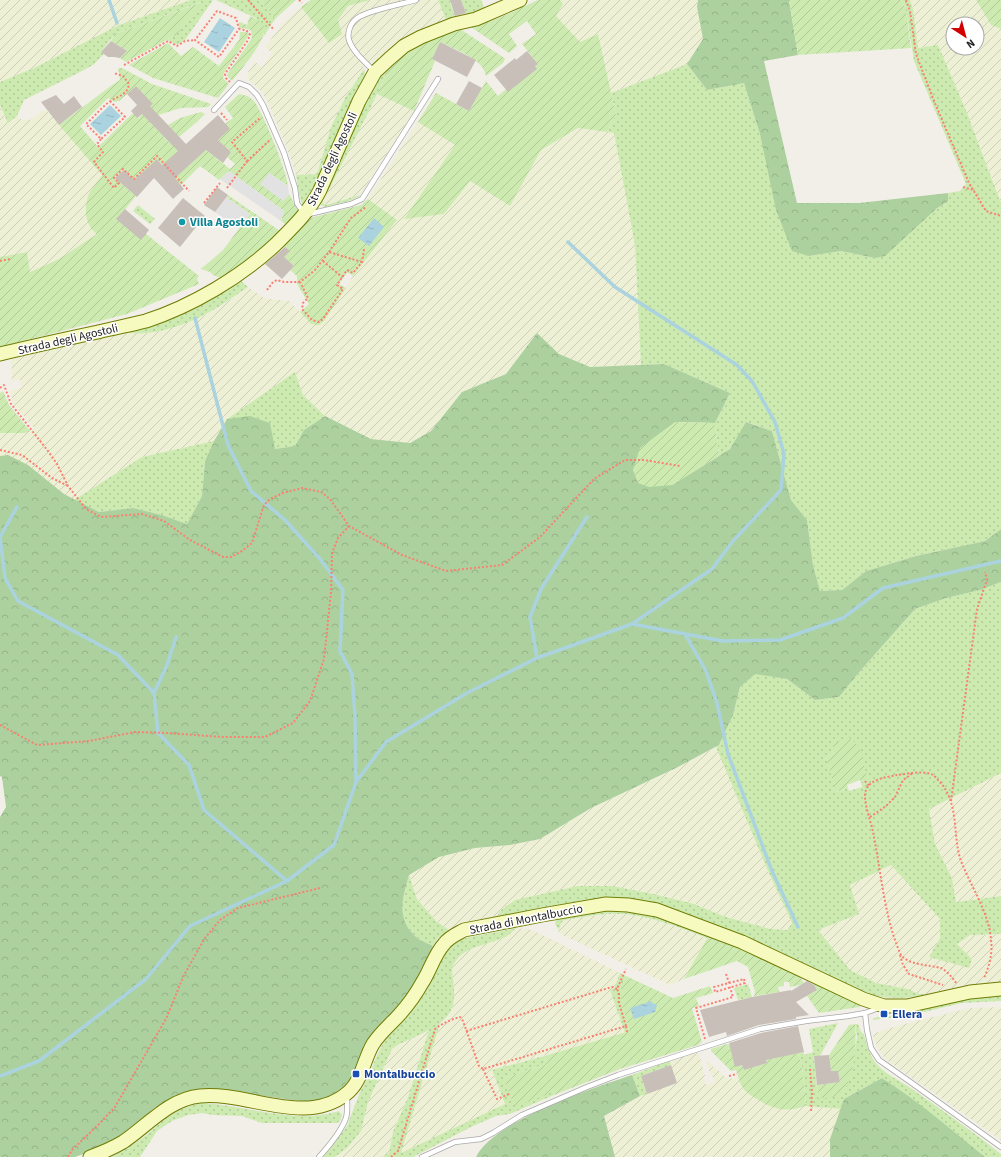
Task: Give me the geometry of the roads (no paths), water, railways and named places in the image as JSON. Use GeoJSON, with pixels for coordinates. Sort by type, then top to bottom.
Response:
{"type":"FeatureCollection","features":[{"type":"Feature","properties":{"kind":"street","name":"Strada degli Agostoli"},"geometry":{"type":"LineString","coordinates":[[0,354],[145,321],[198,299],[254,263],[274,246],[305,215],[313,204],[359,101],[375,72],[388,59],[404,46],[421,37],[448,26],[476,19],[520,0]]}},
{"type":"Feature","properties":{"kind":"street","name":"Strada di Montalbuccio"},"geometry":{"type":"LineString","coordinates":[[90,1157],[122,1143],[159,1114],[179,1101],[198,1096],[232,1097],[286,1107],[305,1108],[320,1107],[332,1103],[347,1094],[358,1080],[372,1045],[383,1030],[399,1015],[423,983],[444,943],[464,930],[542,915],[599,905],[628,904],[657,910],[742,942],[863,999],[884,1006],[908,1006],[958,994],[1001,989]]}},
{"type":"Feature","properties":{"kind":"lane"},"geometry":{"type":"LineString","coordinates":[[375,72],[359,56],[349,39],[350,28],[355,19],[366,14],[416,0]]}},
{"type":"Feature","properties":{"kind":"lane"},"geometry":{"type":"LineString","coordinates":[[214,110],[239,83],[249,87],[257,95],[276,134],[295,188],[297,203],[305,215],[351,204],[362,199],[438,78]]}},
{"type":"Feature","properties":{"kind":"lane"},"geometry":{"type":"LineString","coordinates":[[422,1157],[455,1142],[481,1139],[522,1115],[587,1086],[618,1075],[771,1027],[865,1012],[884,1006]]}},
{"type":"Feature","properties":{"kind":"lane"},"geometry":{"type":"LineString","coordinates":[[865,1012],[871,1048],[879,1060],[1001,1147]]}},
{"type":"Feature","properties":{"kind":"lane"},"geometry":{"type":"LineString","coordinates":[[319,1157],[343,1125],[346,1117],[347,1094]]}},
{"type":"Feature","properties":{"kind":"water"},"geometry":{"type":"Polygon","coordinates":[[[220,18],[235,28],[219,52],[204,42],[220,18]]]}},
{"type":"Feature","properties":{"kind":"water"},"geometry":{"type":"Polygon","coordinates":[[[110,105],[121,116],[101,135],[90,124],[110,105]]]}},
{"type":"Feature","properties":{"kind":"water"},"geometry":{"type":"Polygon","coordinates":[[[374,218],[384,227],[369,246],[358,238],[374,218]]]}},
{"type":"Feature","properties":{"kind":"water"},"geometry":{"type":"Polygon","coordinates":[[[652,1001],[652,1003],[657,1005],[655,1012],[634,1019],[630,1008],[652,1001]]]}},
{"type":"Feature","properties":{"kind":"waterway"},"geometry":{"type":"LineString","coordinates":[[109,0],[117,23]]}},
{"type":"Feature","properties":{"kind":"waterway"},"geometry":{"type":"LineString","coordinates":[[568,242],[615,287],[737,365],[752,381],[775,422],[784,454],[781,490],[733,541],[712,569],[632,624]]}},
{"type":"Feature","properties":{"kind":"waterway"},"geometry":{"type":"LineString","coordinates":[[195,318],[228,445],[251,491],[285,520],[320,559],[343,590],[340,651],[352,674],[355,717],[356,781]]}},
{"type":"Feature","properties":{"kind":"waterway"},"geometry":{"type":"LineString","coordinates":[[17,507],[0,537],[5,578],[18,601],[118,655],[154,693],[158,733],[189,765],[204,810],[287,881]]}},
{"type":"Feature","properties":{"kind":"waterway"},"geometry":{"type":"LineString","coordinates":[[537,658],[530,617],[541,589],[587,517]]}},
{"type":"Feature","properties":{"kind":"waterway"},"geometry":{"type":"LineString","coordinates":[[0,1076],[39,1061],[146,979],[190,926],[287,881],[334,845],[356,782],[386,742],[467,693],[537,658],[632,624],[723,641],[780,640],[843,618],[883,588],[1001,561]]}},
{"type":"Feature","properties":{"kind":"waterway"},"geometry":{"type":"LineString","coordinates":[[685,634],[706,671],[717,703],[728,754],[772,871],[798,927]]}},
{"type":"Feature","properties":{"kind":"waterway"},"geometry":{"type":"LineString","coordinates":[[154,693],[167,665],[176,637]]}},
{"type":"Feature","properties":{"kind":"place","name":"Villa Agostoli"},"geometry":{"type":"Point","coordinates":[182,222]}},
{"type":"Feature","properties":{"kind":"place","name":"Ellera"},"geometry":{"type":"Point","coordinates":[884,1014]}},
{"type":"Feature","properties":{"kind":"place","name":"Montalbuccio"},"geometry":{"type":"Point","coordinates":[356,1074]}}]}
